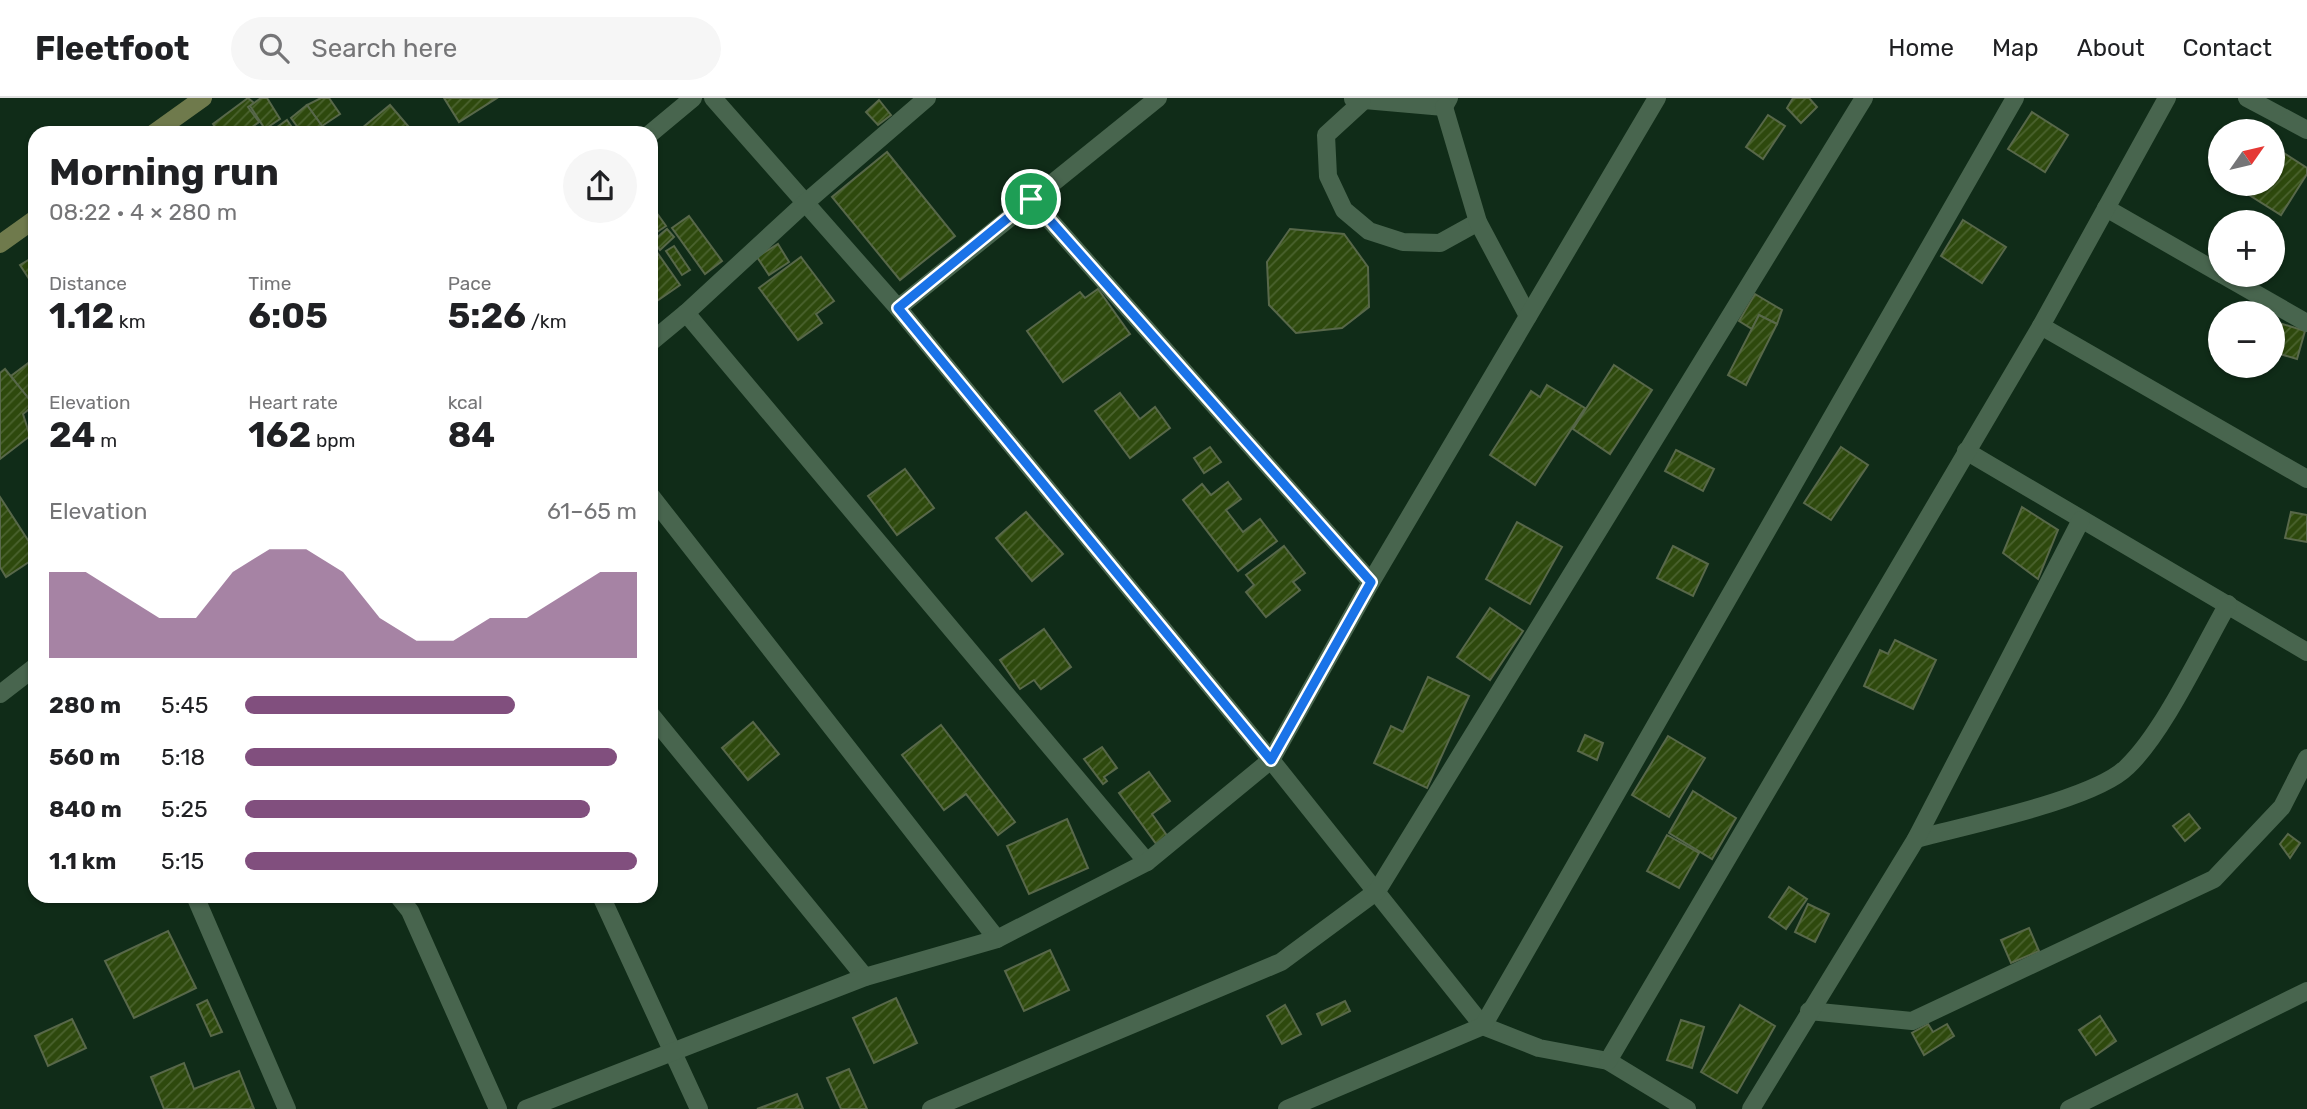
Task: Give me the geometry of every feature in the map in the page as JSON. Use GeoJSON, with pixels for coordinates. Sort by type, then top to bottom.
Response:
{"type":"FeatureCollection","features":[{"type":"Feature","properties":{"kind":"street"},"geometry":{"type":"LineString","coordinates":[[164,126],[203,98]]}},
{"type":"Feature","properties":{"kind":"street"},"geometry":{"type":"LineString","coordinates":[[658,127],[693,98]]}},
{"type":"Feature","properties":{"kind":"street"},"geometry":{"type":"LineString","coordinates":[[713,98],[898,308],[1271,760],[1483,1026],[1539,1048],[1608,1061],[1687,1109]]}},
{"type":"Feature","properties":{"kind":"street"},"geometry":{"type":"LineString","coordinates":[[658,336],[804,204],[927,98]]}},
{"type":"Feature","properties":{"kind":"street"},"geometry":{"type":"LineString","coordinates":[[898,308],[1158,98]]}},
{"type":"Feature","properties":{"kind":"street"},"geometry":{"type":"LineString","coordinates":[[526,1109],[865,977],[997,939],[1147,862],[1271,760],[1371,582],[1657,98]]}},
{"type":"Feature","properties":{"kind":"street"},"geometry":{"type":"LineString","coordinates":[[931,1109],[1281,962],[1377,891],[1864,98]]}},
{"type":"Feature","properties":{"kind":"street"},"geometry":{"type":"LineString","coordinates":[[1287,1109],[1483,1026],[2015,98]]}},
{"type":"Feature","properties":{"kind":"street"},"geometry":{"type":"LineString","coordinates":[[1608,1061],[2041,326],[2166,98]]}},
{"type":"Feature","properties":{"kind":"street"},"geometry":{"type":"LineString","coordinates":[[2247,98],[2307,130]]}},
{"type":"Feature","properties":{"kind":"street"},"geometry":{"type":"LineString","coordinates":[[1478,222],[1440,243],[1403,242],[1368,231],[1344,210],[1328,176],[1326,135],[1356,100],[1446,102],[1478,222],[1528,316]]}},
{"type":"Feature","properties":{"kind":"street"},"geometry":{"type":"LineString","coordinates":[[1031,199],[1371,582]]}},
{"type":"Feature","properties":{"kind":"street"},"geometry":{"type":"LineString","coordinates":[[2106,208],[2208,266]]}},
{"type":"Feature","properties":{"kind":"street"},"geometry":{"type":"LineString","coordinates":[[0,244],[28,224]]}},
{"type":"Feature","properties":{"kind":"street"},"geometry":{"type":"LineString","coordinates":[[2245,287],[2307,323]]}},
{"type":"Feature","properties":{"kind":"street"},"geometry":{"type":"LineString","coordinates":[[686,313],[1147,862]]}},
{"type":"Feature","properties":{"kind":"street"},"geometry":{"type":"LineString","coordinates":[[2041,326],[2307,479]]}},
{"type":"Feature","properties":{"kind":"street"},"geometry":{"type":"LineString","coordinates":[[1966,451],[2307,652]]}},
{"type":"Feature","properties":{"kind":"street"},"geometry":{"type":"LineString","coordinates":[[658,505],[997,939]]}},
{"type":"Feature","properties":{"kind":"street"},"geometry":{"type":"LineString","coordinates":[[1751,1109],[1916,839],[2081,520]]}},
{"type":"Feature","properties":{"kind":"street"},"geometry":{"type":"LineString","coordinates":[[1916,839],[2088,791],[2126,769],[2149,742],[2228,604]]}},
{"type":"Feature","properties":{"kind":"street"},"geometry":{"type":"LineString","coordinates":[[0,694],[28,672]]}},
{"type":"Feature","properties":{"kind":"street"},"geometry":{"type":"LineString","coordinates":[[658,724],[865,977]]}},
{"type":"Feature","properties":{"kind":"street"},"geometry":{"type":"LineString","coordinates":[[1809,1011],[1912,1021],[2214,878],[2282,807],[2307,758]]}},
{"type":"Feature","properties":{"kind":"street"},"geometry":{"type":"LineString","coordinates":[[198,903],[287,1109]]}},
{"type":"Feature","properties":{"kind":"street"},"geometry":{"type":"LineString","coordinates":[[404,903],[411,911],[499,1109]]}},
{"type":"Feature","properties":{"kind":"street"},"geometry":{"type":"LineString","coordinates":[[604,903],[699,1109]]}},
{"type":"Feature","properties":{"kind":"street"},"geometry":{"type":"LineString","coordinates":[[2069,1109],[2307,991]]}},
{"type":"Feature","properties":{"kind":"building"},"geometry":{"type":"Polygon","coordinates":[[[248,98],[254,103],[248,107],[259,122],[254,126],[213,124],[248,98]]]}},
{"type":"Feature","properties":{"kind":"building"},"geometry":{"type":"Polygon","coordinates":[[[261,98],[267,98],[280,119],[270,126],[263,126],[250,106],[261,98]]]}},
{"type":"Feature","properties":{"kind":"building"},"geometry":{"type":"Polygon","coordinates":[[[321,98],[329,98],[340,114],[322,126],[307,105],[321,98]]]}},
{"type":"Feature","properties":{"kind":"building"},"geometry":{"type":"Polygon","coordinates":[[[444,98],[497,98],[459,122],[444,98]]]}},
{"type":"Feature","properties":{"kind":"building"},"geometry":{"type":"Polygon","coordinates":[[[1793,98],[1809,98],[1817,107],[1801,123],[1787,108],[1793,98]]]}},
{"type":"Feature","properties":{"kind":"building"},"geometry":{"type":"Polygon","coordinates":[[[879,100],[891,115],[878,125],[866,112],[879,100]]]}},
{"type":"Feature","properties":{"kind":"building"},"geometry":{"type":"Polygon","coordinates":[[[307,105],[322,126],[297,126],[291,118],[307,105]]]}},
{"type":"Feature","properties":{"kind":"building"},"geometry":{"type":"Polygon","coordinates":[[[390,105],[408,126],[364,126],[390,105]]]}},
{"type":"Feature","properties":{"kind":"building"},"geometry":{"type":"Polygon","coordinates":[[[2032,112],[2068,135],[2045,172],[2008,149],[2032,112]]]}},
{"type":"Feature","properties":{"kind":"building"},"geometry":{"type":"Polygon","coordinates":[[[1768,115],[1785,126],[1763,159],[1746,147],[1768,115]]]}},
{"type":"Feature","properties":{"kind":"building"},"geometry":{"type":"Polygon","coordinates":[[[287,120],[291,126],[279,126],[287,120]]]}},
{"type":"Feature","properties":{"kind":"building"},"geometry":{"type":"Polygon","coordinates":[[[887,152],[955,236],[900,280],[832,197],[887,152]]]}},
{"type":"Feature","properties":{"kind":"building"},"geometry":{"type":"Polygon","coordinates":[[[2286,154],[2307,168],[2307,174],[2284,210],[2273,210],[2251,196],[2286,196],[2286,154]]]}},
{"type":"Feature","properties":{"kind":"building"},"geometry":{"type":"Polygon","coordinates":[[[658,215],[666,226],[658,231],[658,215]]]}},
{"type":"Feature","properties":{"kind":"building"},"geometry":{"type":"Polygon","coordinates":[[[689,216],[722,261],[705,274],[672,228],[689,216]]]}},
{"type":"Feature","properties":{"kind":"building"},"geometry":{"type":"Polygon","coordinates":[[[1963,220],[2006,247],[1982,283],[1941,256],[1963,220]]]}},
{"type":"Feature","properties":{"kind":"building"},"geometry":{"type":"Polygon","coordinates":[[[667,229],[674,237],[660,250],[658,237],[667,229]]]}},
{"type":"Feature","properties":{"kind":"building"},"geometry":{"type":"Polygon","coordinates":[[[1290,229],[1344,234],[1368,267],[1369,307],[1342,328],[1296,333],[1269,305],[1267,262],[1290,229]]]}},
{"type":"Feature","properties":{"kind":"building"},"geometry":{"type":"Polygon","coordinates":[[[778,244],[789,262],[769,275],[757,257],[778,244]]]}},
{"type":"Feature","properties":{"kind":"building"},"geometry":{"type":"Polygon","coordinates":[[[674,246],[690,270],[682,275],[666,251],[674,246]]]}},
{"type":"Feature","properties":{"kind":"building"},"geometry":{"type":"Polygon","coordinates":[[[658,254],[680,285],[658,300],[658,254]]]}},
{"type":"Feature","properties":{"kind":"building"},"geometry":{"type":"Polygon","coordinates":[[[801,257],[834,301],[816,314],[822,323],[798,340],[759,288],[801,257]]]}},
{"type":"Feature","properties":{"kind":"building"},"geometry":{"type":"Polygon","coordinates":[[[28,260],[28,277],[20,265],[28,260]]]}},
{"type":"Feature","properties":{"kind":"building"},"geometry":{"type":"Polygon","coordinates":[[[1098,289],[1130,334],[1063,382],[1027,331],[1080,292],[1085,298],[1098,289]]]}},
{"type":"Feature","properties":{"kind":"building"},"geometry":{"type":"Polygon","coordinates":[[[1755,294],[1782,310],[1777,324],[1759,315],[1752,329],[1739,321],[1755,294]]]}},
{"type":"Feature","properties":{"kind":"building"},"geometry":{"type":"Polygon","coordinates":[[[1759,315],[1777,324],[1746,385],[1728,375],[1759,315]]]}},
{"type":"Feature","properties":{"kind":"building"},"geometry":{"type":"Polygon","coordinates":[[[2285,325],[2305,331],[2297,359],[2285,356],[2285,325]]]}},
{"type":"Feature","properties":{"kind":"building"},"geometry":{"type":"Polygon","coordinates":[[[28,363],[28,397],[27,398],[11,376],[28,363]]]}},
{"type":"Feature","properties":{"kind":"building"},"geometry":{"type":"Polygon","coordinates":[[[1614,365],[1652,390],[1610,454],[1573,429],[1614,365]]]}},
{"type":"Feature","properties":{"kind":"building"},"geometry":{"type":"Polygon","coordinates":[[[5,369],[28,398],[28,410],[23,414],[28,438],[0,459],[0,373],[5,369]]]}},
{"type":"Feature","properties":{"kind":"building"},"geometry":{"type":"Polygon","coordinates":[[[1547,385],[1585,408],[1535,485],[1490,455],[1531,391],[1540,397],[1547,385]]]}},
{"type":"Feature","properties":{"kind":"building"},"geometry":{"type":"Polygon","coordinates":[[[1120,393],[1140,419],[1155,407],[1170,428],[1130,458],[1095,411],[1120,393]]]}},
{"type":"Feature","properties":{"kind":"building"},"geometry":{"type":"Polygon","coordinates":[[[1210,447],[1221,462],[1204,473],[1194,458],[1210,447]]]}},
{"type":"Feature","properties":{"kind":"building"},"geometry":{"type":"Polygon","coordinates":[[[1841,447],[1868,465],[1831,520],[1804,503],[1841,447]]]}},
{"type":"Feature","properties":{"kind":"building"},"geometry":{"type":"Polygon","coordinates":[[[1676,450],[1714,469],[1703,491],[1665,471],[1676,450]]]}},
{"type":"Feature","properties":{"kind":"building"},"geometry":{"type":"Polygon","coordinates":[[[905,469],[934,508],[897,535],[868,496],[905,469]]]}},
{"type":"Feature","properties":{"kind":"building"},"geometry":{"type":"Polygon","coordinates":[[[1228,482],[1241,499],[1226,510],[1243,532],[1260,519],[1277,541],[1238,571],[1183,500],[1202,484],[1211,495],[1228,482]]]}},
{"type":"Feature","properties":{"kind":"building"},"geometry":{"type":"Polygon","coordinates":[[[0,497],[28,540],[28,563],[6,577],[0,567],[0,497]]]}},
{"type":"Feature","properties":{"kind":"building"},"geometry":{"type":"Polygon","coordinates":[[[2022,507],[2058,530],[2038,579],[2003,553],[2022,507]]]}},
{"type":"Feature","properties":{"kind":"building"},"geometry":{"type":"Polygon","coordinates":[[[1026,512],[1063,554],[1032,581],[996,538],[1026,512]]]}},
{"type":"Feature","properties":{"kind":"building"},"geometry":{"type":"Polygon","coordinates":[[[2291,512],[2307,515],[2307,542],[2285,538],[2291,512]]]}},
{"type":"Feature","properties":{"kind":"building"},"geometry":{"type":"Polygon","coordinates":[[[1517,522],[1562,547],[1530,604],[1486,579],[1517,522]]]}},
{"type":"Feature","properties":{"kind":"building"},"geometry":{"type":"Polygon","coordinates":[[[1284,546],[1305,573],[1293,582],[1300,590],[1266,617],[1246,592],[1254,585],[1246,575],[1284,546]]]}},
{"type":"Feature","properties":{"kind":"building"},"geometry":{"type":"Polygon","coordinates":[[[1673,546],[1708,564],[1693,596],[1657,578],[1673,546]]]}},
{"type":"Feature","properties":{"kind":"building"},"geometry":{"type":"Polygon","coordinates":[[[1490,608],[1523,631],[1490,680],[1457,657],[1490,608]]]}},
{"type":"Feature","properties":{"kind":"building"},"geometry":{"type":"Polygon","coordinates":[[[1044,629],[1071,667],[1041,689],[1034,680],[1020,689],[1000,660],[1044,629]]]}},
{"type":"Feature","properties":{"kind":"building"},"geometry":{"type":"Polygon","coordinates":[[[1895,640],[1936,660],[1913,709],[1864,686],[1880,650],[1888,654],[1895,640]]]}},
{"type":"Feature","properties":{"kind":"building"},"geometry":{"type":"Polygon","coordinates":[[[1428,677],[1469,696],[1427,788],[1374,763],[1391,726],[1403,732],[1428,677]]]}},
{"type":"Feature","properties":{"kind":"building"},"geometry":{"type":"Polygon","coordinates":[[[753,722],[779,754],[748,780],[722,748],[753,722]]]}},
{"type":"Feature","properties":{"kind":"building"},"geometry":{"type":"Polygon","coordinates":[[[941,725],[1015,822],[998,835],[966,794],[944,810],[902,755],[941,725]]]}},
{"type":"Feature","properties":{"kind":"building"},"geometry":{"type":"Polygon","coordinates":[[[1585,735],[1603,743],[1597,760],[1578,751],[1585,735]]]}},
{"type":"Feature","properties":{"kind":"building"},"geometry":{"type":"Polygon","coordinates":[[[1668,736],[1705,758],[1669,817],[1632,795],[1668,736]]]}},
{"type":"Feature","properties":{"kind":"building"},"geometry":{"type":"Polygon","coordinates":[[[1102,747],[1117,768],[1104,777],[1107,781],[1103,784],[1084,759],[1102,747]]]}},
{"type":"Feature","properties":{"kind":"building"},"geometry":{"type":"Polygon","coordinates":[[[1149,772],[1170,801],[1152,814],[1168,837],[1157,845],[1119,793],[1149,772]]]}},
{"type":"Feature","properties":{"kind":"building"},"geometry":{"type":"Polygon","coordinates":[[[1693,791],[1736,818],[1712,859],[1669,833],[1693,791]]]}},
{"type":"Feature","properties":{"kind":"building"},"geometry":{"type":"Polygon","coordinates":[[[2189,814],[2200,828],[2185,841],[2173,826],[2189,814]]]}},
{"type":"Feature","properties":{"kind":"building"},"geometry":{"type":"Polygon","coordinates":[[[1067,819],[1088,868],[1029,894],[1007,846],[1067,819]]]}},
{"type":"Feature","properties":{"kind":"building"},"geometry":{"type":"Polygon","coordinates":[[[2288,834],[2300,843],[2290,858],[2280,844],[2288,834]]]}},
{"type":"Feature","properties":{"kind":"building"},"geometry":{"type":"Polygon","coordinates":[[[1667,835],[1699,853],[1679,888],[1647,871],[1667,835]]]}},
{"type":"Feature","properties":{"kind":"building"},"geometry":{"type":"Polygon","coordinates":[[[1789,887],[1807,899],[1786,929],[1769,917],[1789,887]]]}},
{"type":"Feature","properties":{"kind":"building"},"geometry":{"type":"Polygon","coordinates":[[[1808,904],[1829,914],[1815,942],[1795,932],[1808,904]]]}},
{"type":"Feature","properties":{"kind":"building"},"geometry":{"type":"Polygon","coordinates":[[[2029,928],[2039,951],[2011,963],[2001,940],[2029,928]]]}},
{"type":"Feature","properties":{"kind":"building"},"geometry":{"type":"Polygon","coordinates":[[[168,931],[196,988],[134,1018],[105,961],[168,931]]]}},
{"type":"Feature","properties":{"kind":"building"},"geometry":{"type":"Polygon","coordinates":[[[1050,950],[1069,990],[1024,1011],[1005,971],[1050,950]]]}},
{"type":"Feature","properties":{"kind":"building"},"geometry":{"type":"Polygon","coordinates":[[[896,998],[917,1043],[874,1063],[853,1018],[896,998]]]}},
{"type":"Feature","properties":{"kind":"building"},"geometry":{"type":"Polygon","coordinates":[[[207,1000],[222,1032],[211,1036],[197,1005],[207,1000]]]}},
{"type":"Feature","properties":{"kind":"building"},"geometry":{"type":"Polygon","coordinates":[[[1345,1001],[1350,1011],[1322,1025],[1317,1014],[1345,1001]]]}},
{"type":"Feature","properties":{"kind":"building"},"geometry":{"type":"Polygon","coordinates":[[[1285,1005],[1301,1034],[1282,1044],[1267,1016],[1285,1005]]]}},
{"type":"Feature","properties":{"kind":"building"},"geometry":{"type":"Polygon","coordinates":[[[1740,1005],[1775,1026],[1737,1093],[1701,1072],[1740,1005]]]}},
{"type":"Feature","properties":{"kind":"building"},"geometry":{"type":"Polygon","coordinates":[[[2100,1016],[2116,1041],[2096,1055],[2079,1030],[2100,1016]]]}},
{"type":"Feature","properties":{"kind":"building"},"geometry":{"type":"Polygon","coordinates":[[[72,1019],[86,1048],[48,1066],[35,1036],[72,1019]]]}},
{"type":"Feature","properties":{"kind":"building"},"geometry":{"type":"Polygon","coordinates":[[[1681,1020],[1704,1027],[1692,1068],[1667,1060],[1681,1020]]]}},
{"type":"Feature","properties":{"kind":"building"},"geometry":{"type":"Polygon","coordinates":[[[1928,1024],[1933,1032],[1947,1024],[1954,1036],[1924,1055],[1912,1033],[1928,1024]]]}},
{"type":"Feature","properties":{"kind":"building"},"geometry":{"type":"Polygon","coordinates":[[[184,1063],[194,1089],[239,1071],[254,1109],[164,1109],[151,1077],[184,1063]]]}},
{"type":"Feature","properties":{"kind":"building"},"geometry":{"type":"Polygon","coordinates":[[[849,1069],[867,1109],[841,1109],[827,1078],[849,1069]]]}},
{"type":"Feature","properties":{"kind":"building"},"geometry":{"type":"Polygon","coordinates":[[[797,1094],[803,1109],[757,1109],[797,1094]]]}},
{"type":"Feature","properties":{"kind":"route"},"geometry":{"type":"LineString","coordinates":[[1031,199],[1371,582],[1271,760],[898,308],[1031,199]]}}]}
